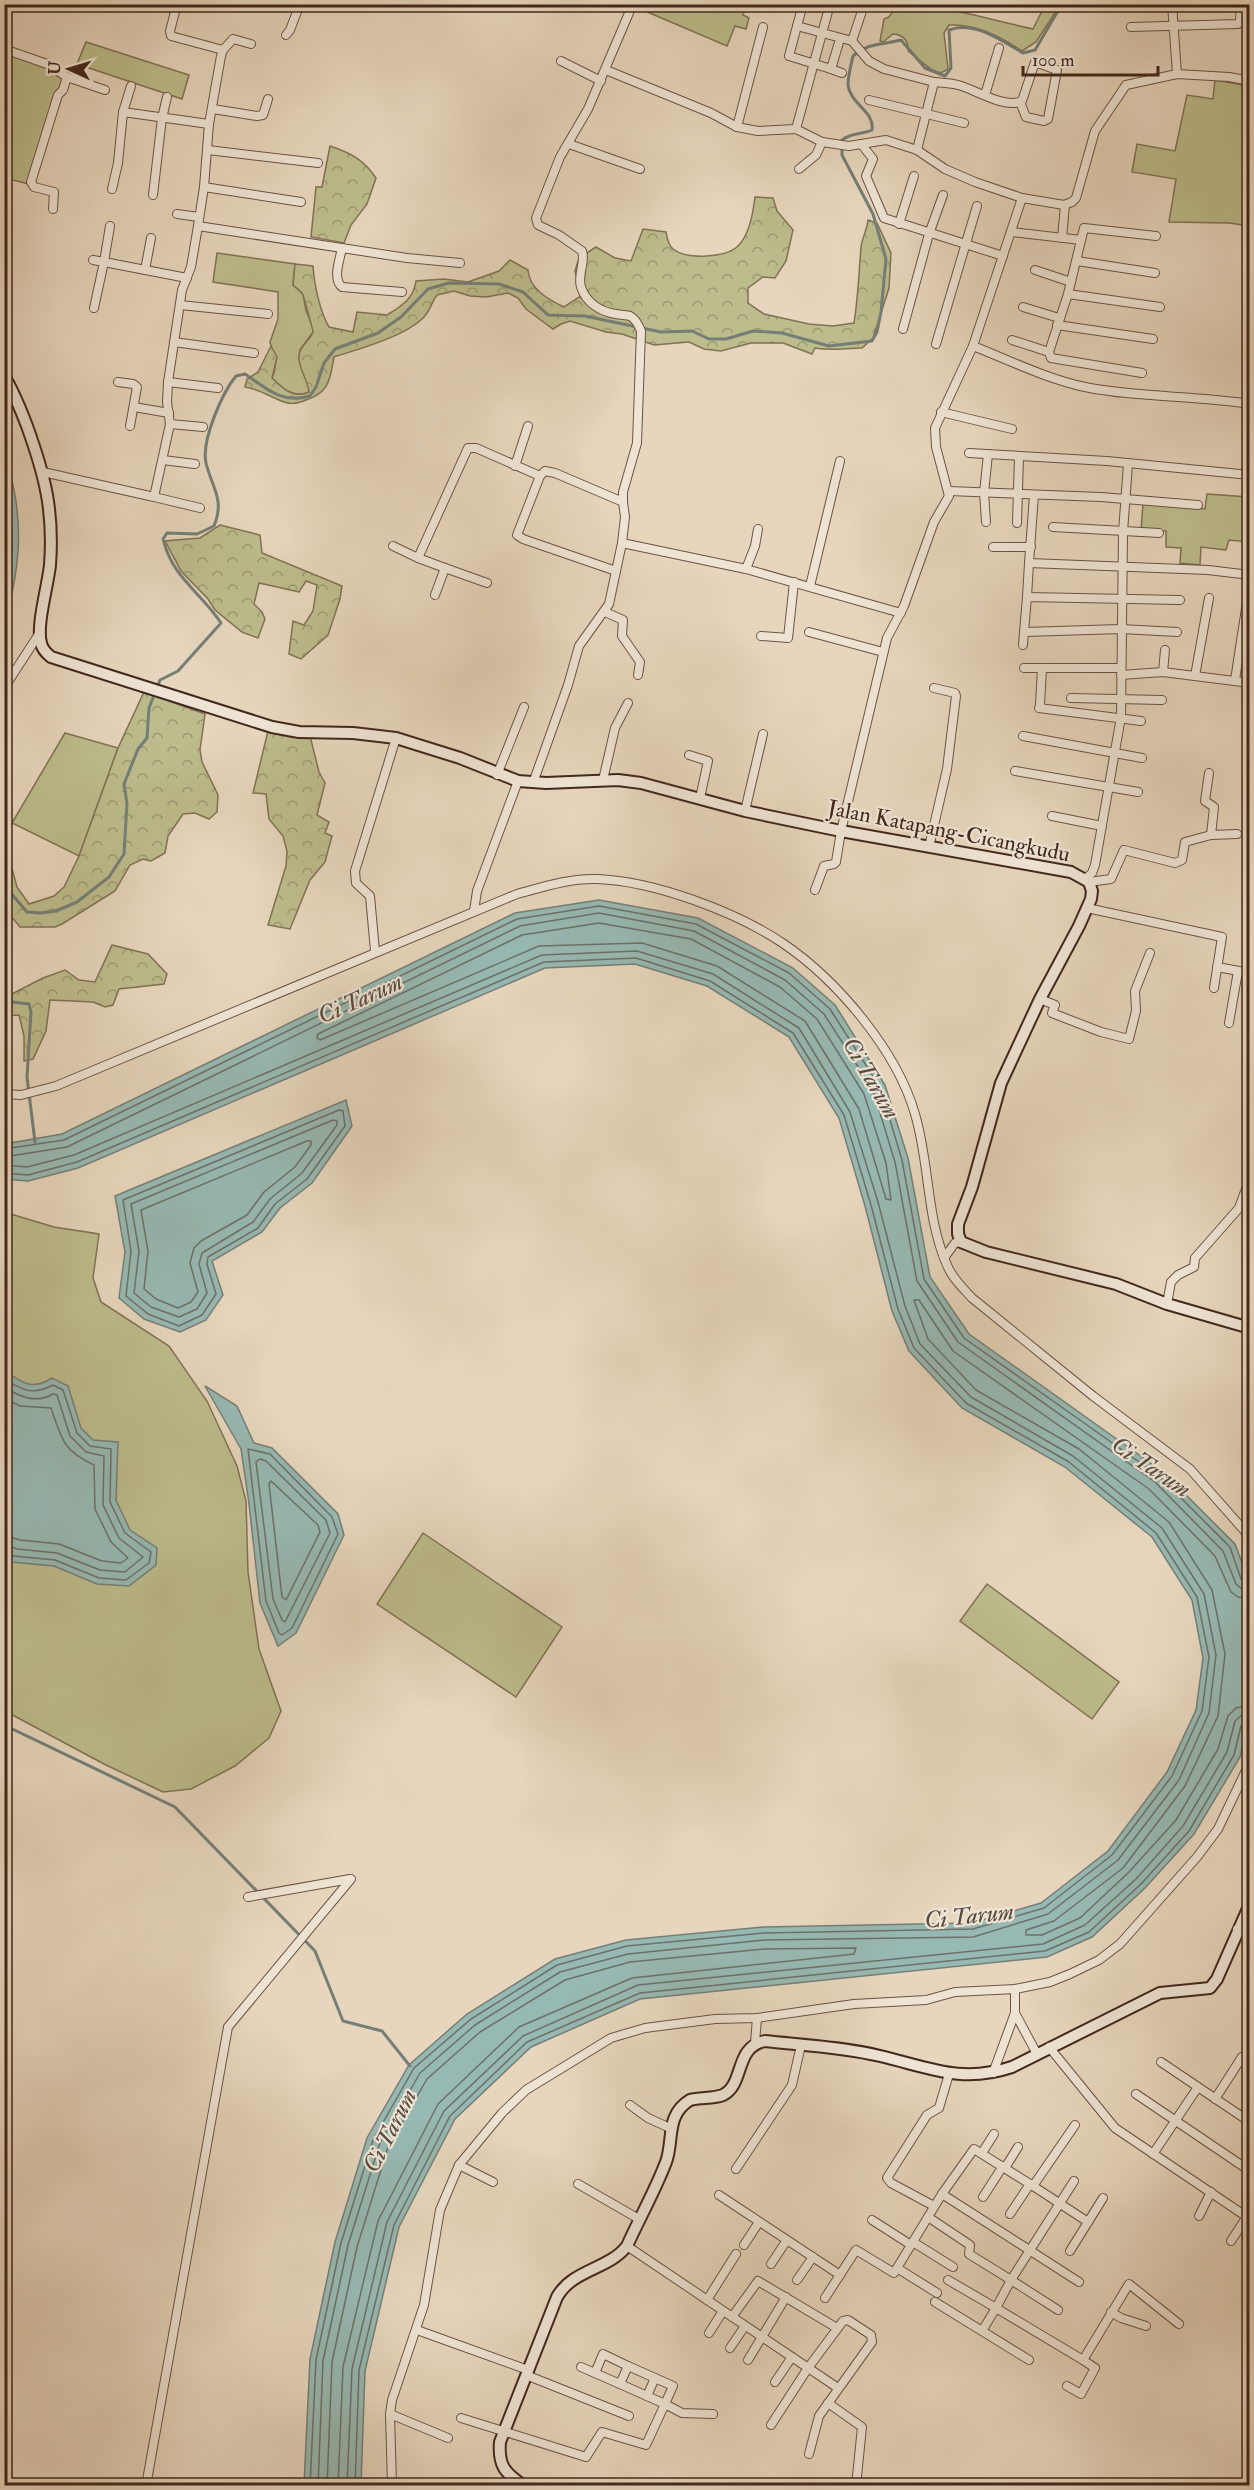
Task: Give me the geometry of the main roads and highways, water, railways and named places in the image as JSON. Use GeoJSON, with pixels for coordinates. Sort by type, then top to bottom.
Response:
{"type":"FeatureCollection","features":[{"type":"Feature","properties":{"kind":"water"},"geometry":{"type":"Polygon","coordinates":[[[5,456],[15,498],[18,538],[15,578],[5,620],[5,456]]]}},
{"type":"Feature","properties":{"kind":"water","name":"Ci Tarum"},"geometry":{"type":"Polygon","coordinates":[[[599,900],[698,918],[793,968],[835,1005],[885,1085],[908,1158],[930,1277],[969,1334],[1163,1472],[1235,1544],[1250,1584],[1250,1717],[1240,1757],[1194,1834],[1145,1888],[1092,1937],[1047,1957],[640,1999],[531,2047],[455,2119],[399,2227],[365,2371],[361,2485],[304,2485],[310,2359],[335,2242],[367,2138],[409,2065],[467,2014],[555,1959],[626,1940],[763,1927],[972,1923],[1041,1903],[1108,1851],[1167,1772],[1196,1710],[1203,1658],[1192,1600],[1152,1537],[1065,1467],[962,1408],[909,1351],[892,1311],[839,1118],[789,1037],[707,986],[635,964],[545,968],[78,1168],[28,1181],[5,1179],[5,1144],[62,1134],[515,913],[599,900]]]}},
{"type":"Feature","properties":{"kind":"water"},"geometry":{"type":"Polygon","coordinates":[[[346,1100],[352,1126],[312,1183],[280,1208],[262,1232],[212,1261],[223,1295],[206,1320],[180,1332],[144,1319],[119,1298],[125,1252],[115,1196],[346,1100]]]}},
{"type":"Feature","properties":{"kind":"water"},"geometry":{"type":"Polygon","coordinates":[[[5,1371],[28,1384],[39,1384],[52,1378],[68,1386],[81,1428],[93,1440],[118,1442],[116,1500],[130,1530],[157,1548],[156,1565],[129,1586],[97,1584],[54,1566],[11,1562],[5,1556],[5,1371]]]}},
{"type":"Feature","properties":{"kind":"water"},"geometry":{"type":"Polygon","coordinates":[[[205,1386],[237,1406],[254,1443],[272,1448],[338,1514],[344,1535],[296,1633],[278,1646],[260,1603],[241,1449],[205,1386]]]}},
{"type":"Feature","properties":{"kind":"waterway"},"geometry":{"type":"LineString","coordinates":[[4,885],[27,912],[56,911],[77,902],[109,877],[124,854],[127,804],[124,784],[138,749],[147,738],[149,708],[160,680],[178,671],[221,623],[180,575],[163,539],[167,533],[197,534],[214,526],[218,501],[205,454],[219,405],[236,376],[245,374],[283,397],[310,396],[316,387],[324,363],[335,349],[378,333],[401,317],[428,289],[449,283],[499,284],[523,292],[548,315],[585,316],[661,332],[692,331],[709,339],[726,339],[753,331],[782,333],[829,346],[872,341],[877,332],[881,312],[886,259],[873,214],[842,155],[842,140],[872,130],[870,118],[853,97],[848,85],[853,56],[871,46],[901,40],[925,68],[945,76],[951,68],[949,30],[958,28],[978,30],[1023,53],[1035,50],[1062,4]]}},
{"type":"Feature","properties":{"kind":"waterway"},"geometry":{"type":"LineString","coordinates":[[4,1001],[29,1004],[31,1012],[27,1077],[35,1142]]}},
{"type":"Feature","properties":{"kind":"waterway"},"geometry":{"type":"LineString","coordinates":[[4,1725],[175,1807],[315,1951],[343,2021],[382,2031],[410,2066]]}}]}
